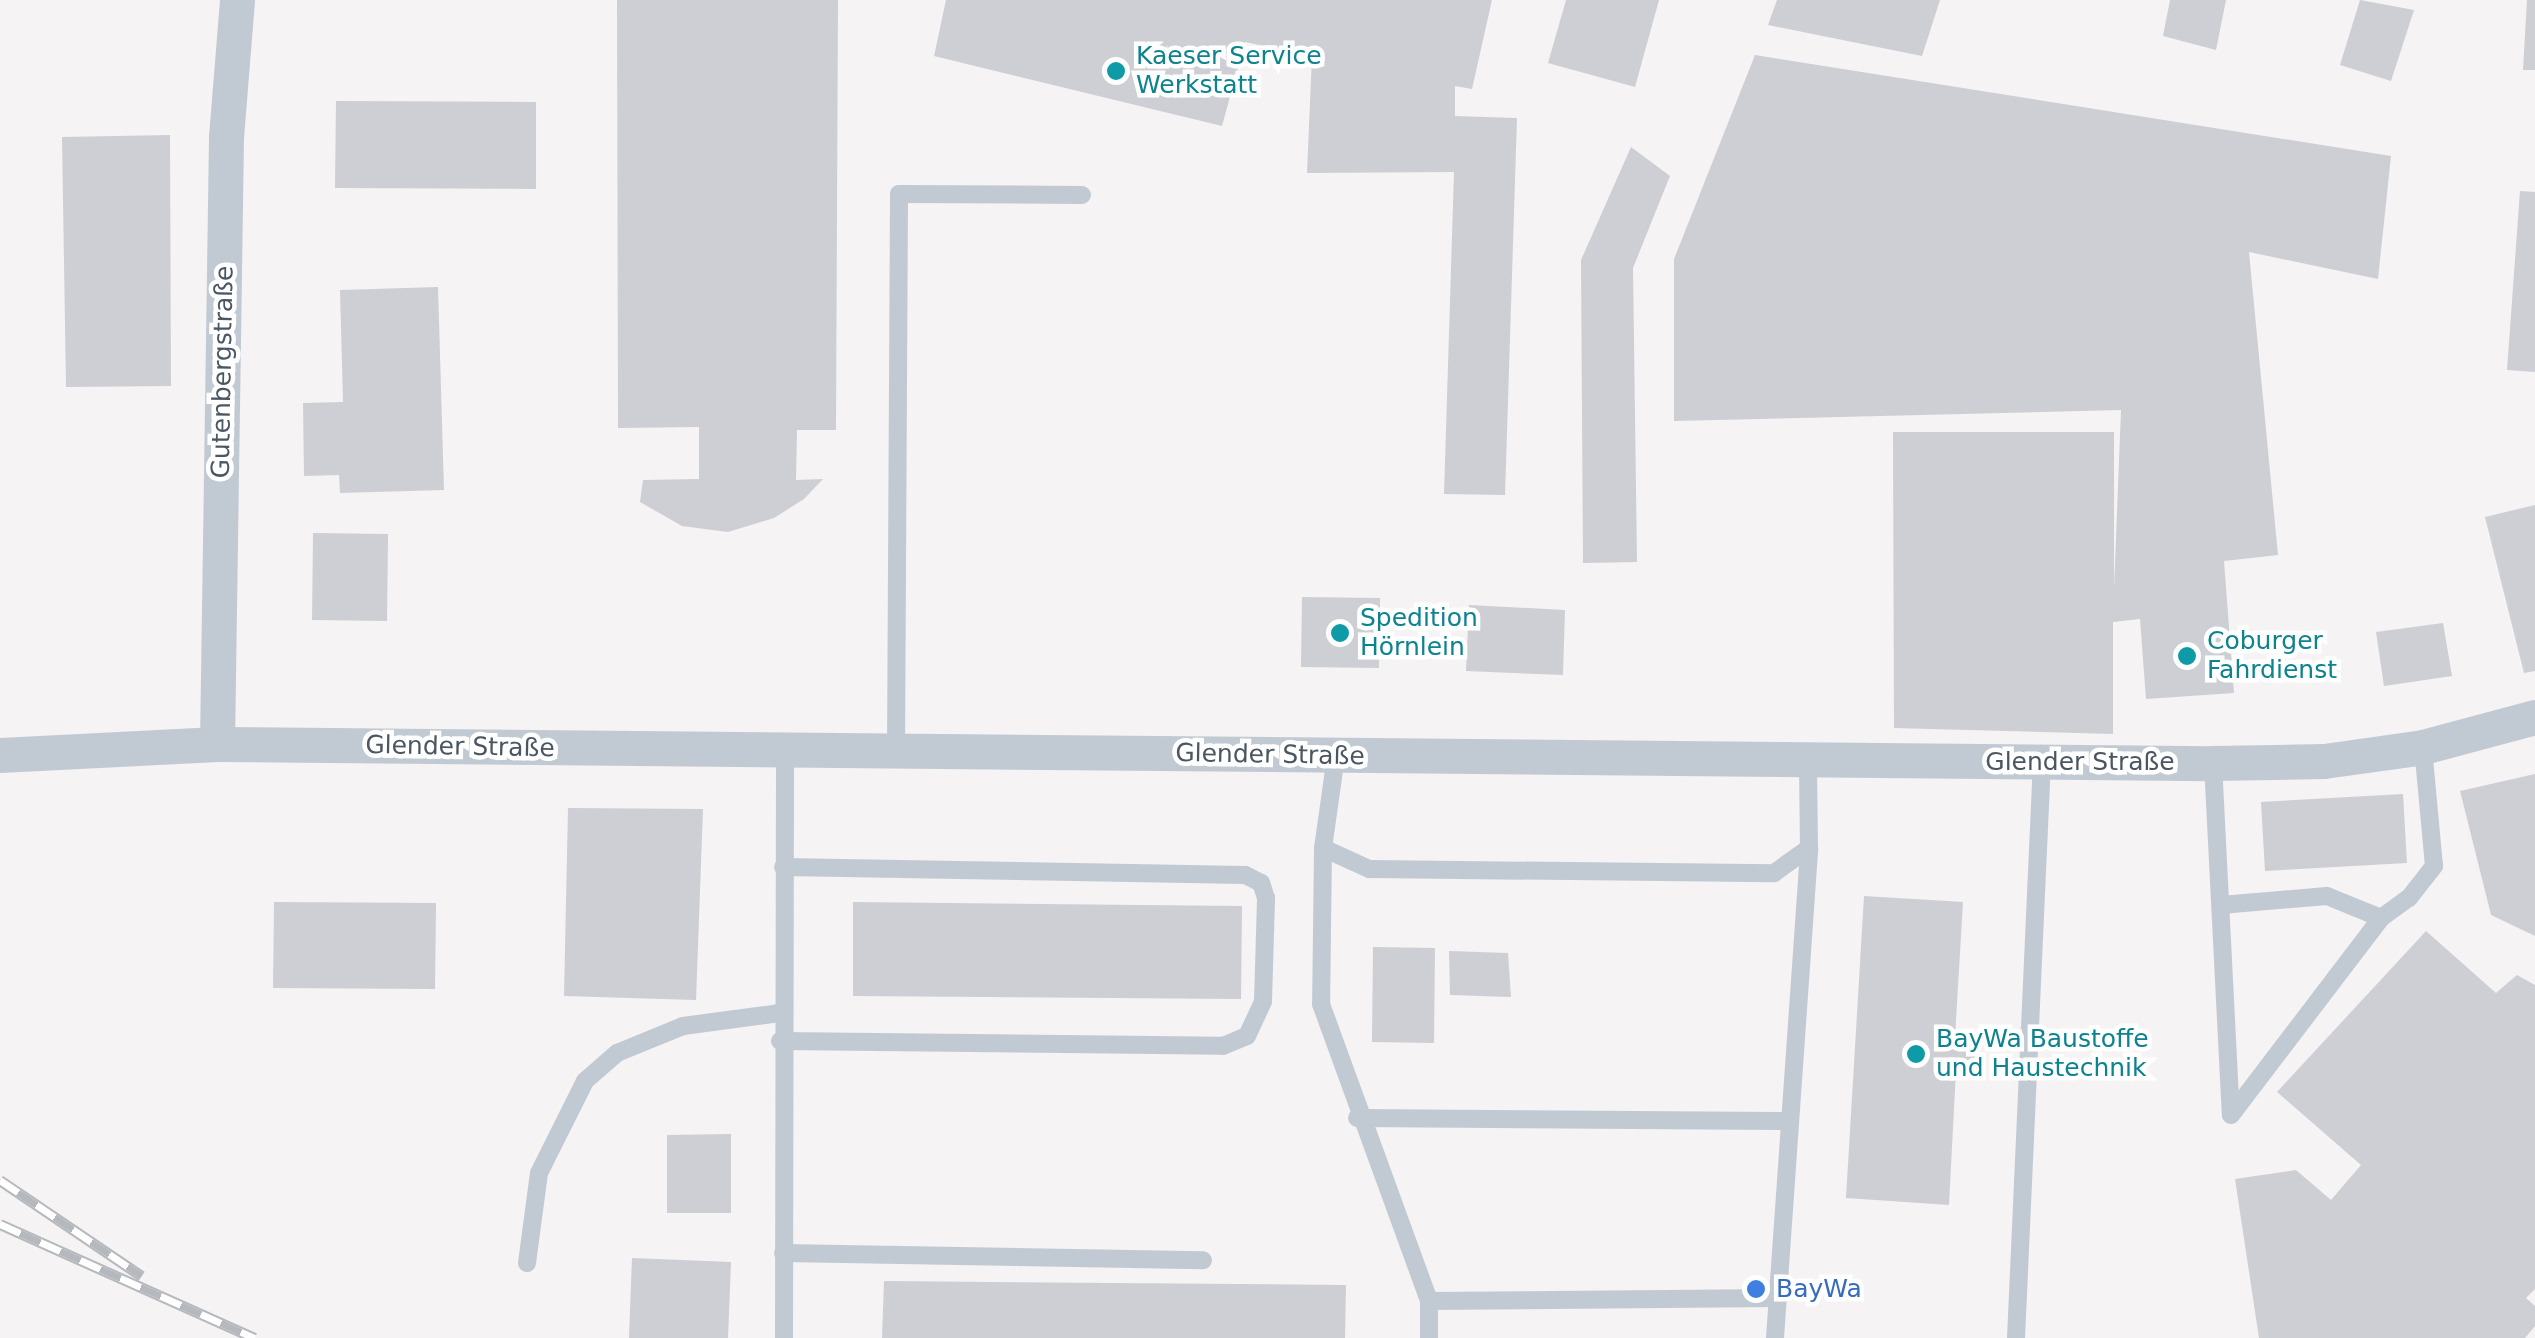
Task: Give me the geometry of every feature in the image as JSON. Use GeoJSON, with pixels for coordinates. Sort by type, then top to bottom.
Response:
{"type":"FeatureCollection","features":[{"type":"Feature","properties":{"kind":"street","name":"Gutenbergstraße"},"geometry":{"type":"LineString","coordinates":[[217,744],[226,137],[237,0]]}},
{"type":"Feature","properties":{"kind":"street","name":"Glender Straße"},"geometry":{"type":"LineString","coordinates":[[0,755],[217,744],[2214,763],[2324,761],[2424,748],[2535,716]]}},
{"type":"Feature","properties":{"kind":"lane"},"geometry":{"type":"LineString","coordinates":[[896,751],[899,194],[1082,195]]}},
{"type":"Feature","properties":{"kind":"lane"},"geometry":{"type":"LineString","coordinates":[[2214,763],[2231,1115],[2381,918],[2409,898],[2434,866],[2424,748]]}},
{"type":"Feature","properties":{"kind":"lane"},"geometry":{"type":"LineString","coordinates":[[784,1338],[780,1013],[785,750]]}},
{"type":"Feature","properties":{"kind":"lane"},"geometry":{"type":"LineString","coordinates":[[1336,756],[1323,848],[1321,1004],[1357,1118],[1430,1301],[1429,1338]]}},
{"type":"Feature","properties":{"kind":"lane"},"geometry":{"type":"LineString","coordinates":[[1775,1338],[1809,848],[1808,760]]}},
{"type":"Feature","properties":{"kind":"lane"},"geometry":{"type":"LineString","coordinates":[[2016,1338],[2042,762]]}},
{"type":"Feature","properties":{"kind":"lane"},"geometry":{"type":"LineString","coordinates":[[1323,848],[1369,869],[1774,874],[1809,848]]}},
{"type":"Feature","properties":{"kind":"lane"},"geometry":{"type":"LineString","coordinates":[[780,1040],[1224,1046],[1247,1036],[1263,1001],[1265,915],[1261,883],[1246,875],[783,867]]}},
{"type":"Feature","properties":{"kind":"lane"},"geometry":{"type":"LineString","coordinates":[[2220,905],[2327,896],[2381,918]]}},
{"type":"Feature","properties":{"kind":"lane"},"geometry":{"type":"LineString","coordinates":[[526,1263],[539,1173],[585,1081],[617,1053],[683,1026],[780,1013]]}},
{"type":"Feature","properties":{"kind":"lane"},"geometry":{"type":"LineString","coordinates":[[1357,1118],[1790,1121]]}},
{"type":"Feature","properties":{"kind":"lane"},"geometry":{"type":"LineString","coordinates":[[783,1253],[1204,1260]]}},
{"type":"Feature","properties":{"kind":"lane"},"geometry":{"type":"LineString","coordinates":[[1430,1301],[1778,1298]]}},
{"type":"Feature","properties":{"kind":"building"},"geometry":{"type":"Polygon","coordinates":[[[617,0],[838,0],[836,430],[797,430],[796,480],[823,479],[804,499],[774,518],[728,532],[682,526],[640,502],[643,480],[699,479],[699,427],[618,428],[617,0]]]}},
{"type":"Feature","properties":{"kind":"building"},"geometry":{"type":"Polygon","coordinates":[[[946,0],[1492,0],[1472,89],[1455,86],[1455,116],[1517,118],[1505,495],[1444,494],[1454,172],[1307,173],[1312,56],[1245,42],[1222,126],[934,56],[946,0]]]}},
{"type":"Feature","properties":{"kind":"building"},"geometry":{"type":"Polygon","coordinates":[[[1566,0],[1659,0],[1635,87],[1548,63],[1566,0]]]}},
{"type":"Feature","properties":{"kind":"building"},"geometry":{"type":"Polygon","coordinates":[[[1777,0],[1940,0],[1922,56],[1768,25],[1777,0]]]}},
{"type":"Feature","properties":{"kind":"building"},"geometry":{"type":"Polygon","coordinates":[[[2170,0],[2226,0],[2216,50],[2163,36],[2170,0]]]}},
{"type":"Feature","properties":{"kind":"building"},"geometry":{"type":"Polygon","coordinates":[[[2360,0],[2414,10],[2391,81],[2340,65],[2360,0]]]}},
{"type":"Feature","properties":{"kind":"building"},"geometry":{"type":"Polygon","coordinates":[[[2527,0],[2535,0],[2535,70],[2523,70],[2527,0]]]}},
{"type":"Feature","properties":{"kind":"building"},"geometry":{"type":"Polygon","coordinates":[[[1755,55],[2391,156],[2378,279],[2249,252],[2278,555],[2224,561],[2234,693],[2146,699],[2140,619],[2113,622],[2113,734],[1894,728],[1893,432],[2114,432],[2114,589],[2121,410],[1674,421],[1674,259],[1755,55]]]}},
{"type":"Feature","properties":{"kind":"building"},"geometry":{"type":"Polygon","coordinates":[[[336,101],[536,102],[536,189],[335,188],[336,101]]]}},
{"type":"Feature","properties":{"kind":"building"},"geometry":{"type":"Polygon","coordinates":[[[170,135],[171,386],[66,387],[62,137],[170,135]]]}},
{"type":"Feature","properties":{"kind":"building"},"geometry":{"type":"Polygon","coordinates":[[[1631,147],[1670,176],[1633,268],[1637,562],[1583,563],[1581,260],[1631,147]]]}},
{"type":"Feature","properties":{"kind":"building"},"geometry":{"type":"Polygon","coordinates":[[[2520,191],[2535,192],[2535,372],[2507,370],[2520,191]]]}},
{"type":"Feature","properties":{"kind":"building"},"geometry":{"type":"Polygon","coordinates":[[[438,287],[444,490],[340,493],[339,475],[304,476],[303,403],[343,402],[340,290],[438,287]]]}},
{"type":"Feature","properties":{"kind":"building"},"geometry":{"type":"Polygon","coordinates":[[[2535,505],[2535,671],[2524,673],[2485,517],[2535,505]]]}},
{"type":"Feature","properties":{"kind":"building"},"geometry":{"type":"Polygon","coordinates":[[[313,533],[388,534],[387,621],[312,620],[313,533]]]}},
{"type":"Feature","properties":{"kind":"building","name":"Spedition Hörnlein"},"geometry":{"type":"Polygon","coordinates":[[[1302,597],[1380,598],[1379,668],[1301,667],[1302,597]]]}},
{"type":"Feature","properties":{"kind":"building"},"geometry":{"type":"Polygon","coordinates":[[[1469,605],[1565,610],[1563,675],[1466,671],[1469,605]]]}},
{"type":"Feature","properties":{"kind":"building"},"geometry":{"type":"Polygon","coordinates":[[[2443,623],[2452,676],[2384,686],[2376,632],[2443,623]]]}},
{"type":"Feature","properties":{"kind":"building"},"geometry":{"type":"Polygon","coordinates":[[[2535,774],[2535,936],[2491,915],[2460,791],[2535,774]]]}},
{"type":"Feature","properties":{"kind":"building"},"geometry":{"type":"Polygon","coordinates":[[[2403,794],[2407,863],[2265,871],[2261,802],[2403,794]]]}},
{"type":"Feature","properties":{"kind":"building"},"geometry":{"type":"Polygon","coordinates":[[[568,808],[703,809],[696,1000],[564,996],[568,808]]]}},
{"type":"Feature","properties":{"kind":"building","name":"BayWa Baustoffe und Haustechnik"},"geometry":{"type":"Polygon","coordinates":[[[1864,896],[1963,902],[1955,1037],[1979,1038],[1977,1071],[1956,1070],[1949,1205],[1846,1198],[1864,896]]]}},
{"type":"Feature","properties":{"kind":"building"},"geometry":{"type":"Polygon","coordinates":[[[274,902],[436,903],[435,989],[273,988],[274,902]]]}},
{"type":"Feature","properties":{"kind":"building"},"geometry":{"type":"Polygon","coordinates":[[[853,902],[1242,906],[1241,999],[853,996],[853,902]]]}},
{"type":"Feature","properties":{"kind":"building"},"geometry":{"type":"Polygon","coordinates":[[[2426,931],[2496,993],[2517,975],[2535,985],[2535,1289],[2526,1298],[2535,1306],[2535,1326],[2525,1338],[2259,1338],[2235,1179],[2296,1170],[2331,1200],[2361,1165],[2277,1092],[2426,931]]]}},
{"type":"Feature","properties":{"kind":"building"},"geometry":{"type":"Polygon","coordinates":[[[1373,947],[1435,948],[1434,1043],[1372,1042],[1373,947]]]}},
{"type":"Feature","properties":{"kind":"building"},"geometry":{"type":"Polygon","coordinates":[[[1449,951],[1508,953],[1511,997],[1450,995],[1449,951]]]}},
{"type":"Feature","properties":{"kind":"building"},"geometry":{"type":"Polygon","coordinates":[[[731,1134],[731,1213],[667,1213],[667,1135],[731,1134]]]}},
{"type":"Feature","properties":{"kind":"building"},"geometry":{"type":"Polygon","coordinates":[[[632,1258],[731,1262],[728,1338],[629,1338],[632,1258]]]}},
{"type":"Feature","properties":{"kind":"building"},"geometry":{"type":"Polygon","coordinates":[[[884,1281],[1346,1285],[1345,1338],[882,1338],[884,1281]]]}},
{"type":"Feature","properties":{"kind":"railway"},"geometry":{"type":"LineString","coordinates":[[0,1180],[142,1276]]}},
{"type":"Feature","properties":{"kind":"railway"},"geometry":{"type":"LineString","coordinates":[[0,1224],[255,1338]]}},
{"type":"Feature","properties":{"kind":"place","name":"Kaeser Service Werkstatt"},"geometry":{"type":"Point","coordinates":[1116,71]}},
{"type":"Feature","properties":{"kind":"place","name":"Spedition Hörnlein"},"geometry":{"type":"Point","coordinates":[1340,633]}},
{"type":"Feature","properties":{"kind":"place","name":"Coburger Fahrdienst"},"geometry":{"type":"Point","coordinates":[2187,656]}},
{"type":"Feature","properties":{"kind":"place","name":"BayWa Baustoffe und Haustechnik"},"geometry":{"type":"Point","coordinates":[1916,1054]}},
{"type":"Feature","properties":{"kind":"place","name":"BayWa"},"geometry":{"type":"Point","coordinates":[1756,1289]}}]}
